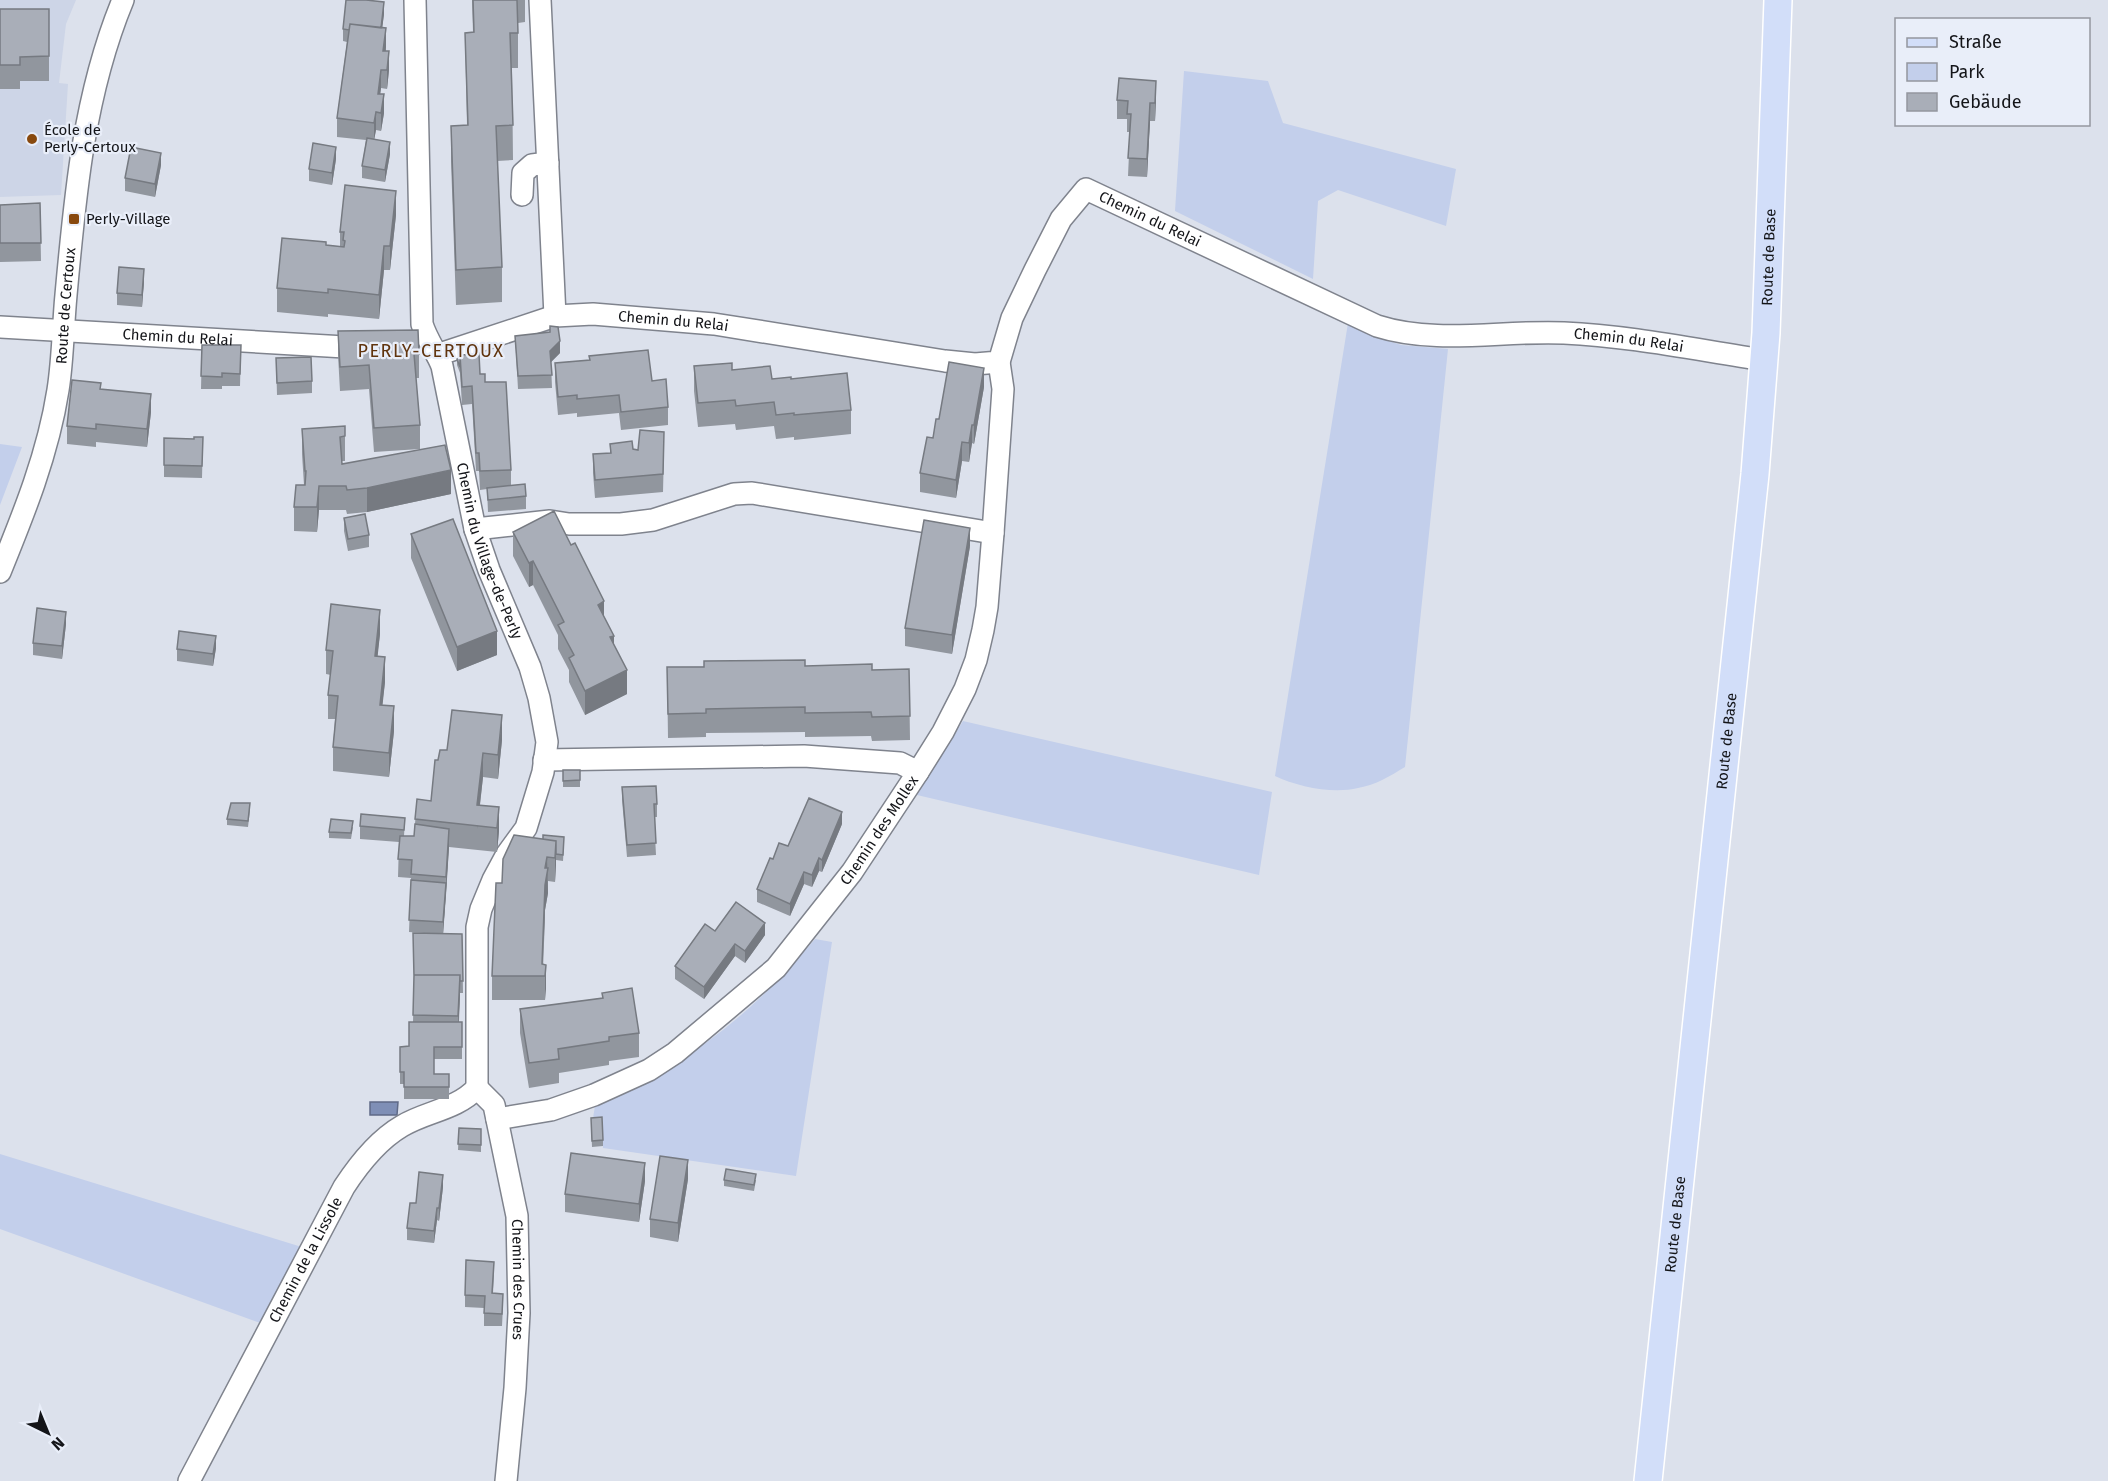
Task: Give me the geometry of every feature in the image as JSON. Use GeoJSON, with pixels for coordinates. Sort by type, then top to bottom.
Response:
{"type":"FeatureCollection","features":[{"type":"Feature","properties":{"kind":"main road","name":"Route de Base"},"geometry":{"type":"LineString","coordinates":[[1648,1481],[1754,486],[1764,360],[1778,0]]}},
{"type":"Feature","properties":{"kind":"street","name":"Route de Certoux"},"geometry":{"type":"LineString","coordinates":[[0,572],[29,500],[45,449],[58,387],[80,169],[89,110],[102,57],[123,0]]}},
{"type":"Feature","properties":{"kind":"street","name":"Chemin du Village-de-Perly"},"geometry":{"type":"LineString","coordinates":[[415,0],[422,324],[442,366],[475,529],[489,570],[530,668],[539,698],[547,742],[536,799],[526,828],[507,854],[493,880],[477,927],[477,1088]]}},
{"type":"Feature","properties":{"kind":"street"},"geometry":{"type":"LineString","coordinates":[[540,0],[555,316]]}},
{"type":"Feature","properties":{"kind":"street"},"geometry":{"type":"LineString","coordinates":[[522,195],[523,173],[532,165],[548,163]]}},
{"type":"Feature","properties":{"kind":"street","name":"Chemin du Relai"},"geometry":{"type":"LineString","coordinates":[[0,327],[345,347],[396,345],[433,349],[555,316],[593,314],[714,324],[945,361],[975,364],[999,362],[1012,318],[1061,219],[1086,189],[1377,326],[1401,333],[1429,336],[1518,332],[1565,333],[1635,340],[1764,360]]}},
{"type":"Feature","properties":{"kind":"street","name":"Chemin des Mollex"},"geometry":{"type":"LineString","coordinates":[[498,1119],[551,1110],[594,1095],[649,1070],[675,1053],[776,968],[852,872],[943,732],[960,700],[976,660],[987,607],[993,533],[1003,389],[999,362]]}},
{"type":"Feature","properties":{"kind":"street"},"geometry":{"type":"LineString","coordinates":[[475,529],[550,520],[569,524],[621,524],[678,513],[734,494],[752,493],[993,533]]}},
{"type":"Feature","properties":{"kind":"street"},"geometry":{"type":"LineString","coordinates":[[544,760],[804,756],[900,763],[918,772]]}},
{"type":"Feature","properties":{"kind":"street","name":"Chemin des Crues"},"geometry":{"type":"LineString","coordinates":[[477,1088],[494,1105],[517,1216],[519,1313],[516,1377],[506,1481]]}},
{"type":"Feature","properties":{"kind":"street","name":"Chemin de la Lissole"},"geometry":{"type":"LineString","coordinates":[[189,1481],[344,1187],[356,1169],[370,1153],[402,1125],[467,1099],[477,1088]]}},
{"type":"Feature","properties":{"kind":"shaded area","name":"École de Perly-Certoux"},"geometry":{"type":"Polygon","coordinates":[[[0,0],[76,0],[66,24],[59,83],[68,84],[61,195],[0,197],[0,0]]]}},
{"type":"Feature","properties":{"kind":"shaded area"},"geometry":{"type":"Polygon","coordinates":[[[370,1102],[398,1102],[397,1115],[370,1115],[370,1102]]]}},
{"type":"Feature","properties":{"kind":"green space"},"geometry":{"type":"Polygon","coordinates":[[[1184,71],[1268,81],[1283,123],[1456,169],[1446,226],[1338,190],[1318,201],[1313,279],[1175,211],[1184,71]]]}},
{"type":"Feature","properties":{"kind":"green space"},"geometry":{"type":"Polygon","coordinates":[[[1348,323],[1369,334],[1401,345],[1448,349],[1405,767],[1365,787],[1327,790],[1305,786],[1275,776],[1348,323]]]}},
{"type":"Feature","properties":{"kind":"green space"},"geometry":{"type":"Polygon","coordinates":[[[0,444],[22,447],[0,505],[0,444]]]}},
{"type":"Feature","properties":{"kind":"green space"},"geometry":{"type":"Polygon","coordinates":[[[963,721],[1272,792],[1259,875],[917,795],[963,721]]]}},
{"type":"Feature","properties":{"kind":"green space"},"geometry":{"type":"Polygon","coordinates":[[[815,939],[832,942],[796,1176],[603,1148],[602,1124],[592,1124],[595,1106],[644,1082],[713,1038],[755,1002],[815,939]]]}},
{"type":"Feature","properties":{"kind":"green space"},"geometry":{"type":"Polygon","coordinates":[[[0,1154],[305,1248],[266,1325],[0,1229],[0,1154]]]}},
{"type":"Feature","properties":{"kind":"building"},"geometry":{"type":"Polygon","coordinates":[[[346,0],[384,2],[381,28],[350,24],[349,30],[343,29],[346,0]]]}},
{"type":"Feature","properties":{"kind":"building"},"geometry":{"type":"Polygon","coordinates":[[[473,0],[517,0],[518,33],[510,33],[513,125],[496,126],[502,267],[456,270],[451,126],[468,125],[465,33],[474,32],[473,0]]]}},
{"type":"Feature","properties":{"kind":"building"},"geometry":{"type":"Polygon","coordinates":[[[0,9],[49,9],[49,56],[20,57],[20,65],[0,65],[0,9]]]}},
{"type":"Feature","properties":{"kind":"building"},"geometry":{"type":"Polygon","coordinates":[[[350,24],[386,28],[383,51],[389,51],[387,70],[381,70],[378,94],[384,94],[381,113],[376,112],[374,123],[337,118],[350,24]]]}},
{"type":"Feature","properties":{"kind":"building"},"geometry":{"type":"Polygon","coordinates":[[[1119,78],[1156,81],[1155,103],[1150,103],[1147,159],[1128,158],[1131,114],[1127,114],[1128,101],[1117,100],[1119,78]]]}},
{"type":"Feature","properties":{"kind":"building"},"geometry":{"type":"Polygon","coordinates":[[[367,138],[390,142],[385,170],[362,166],[367,138]]]}},
{"type":"Feature","properties":{"kind":"building"},"geometry":{"type":"Polygon","coordinates":[[[313,143],[336,147],[332,173],[309,169],[313,143]]]}},
{"type":"Feature","properties":{"kind":"building"},"geometry":{"type":"Polygon","coordinates":[[[131,147],[161,153],[155,184],[125,178],[131,147]]]}},
{"type":"Feature","properties":{"kind":"building"},"geometry":{"type":"Polygon","coordinates":[[[345,185],[396,191],[390,246],[384,246],[379,295],[328,289],[328,293],[277,288],[282,238],[326,242],[326,245],[344,247],[344,232],[340,232],[345,185]]]}},
{"type":"Feature","properties":{"kind":"building"},"geometry":{"type":"Polygon","coordinates":[[[40,203],[41,243],[0,243],[0,205],[40,203]]]}},
{"type":"Feature","properties":{"kind":"building"},"geometry":{"type":"Polygon","coordinates":[[[119,267],[144,269],[142,295],[117,293],[119,267]]]}},
{"type":"Feature","properties":{"kind":"building"},"geometry":{"type":"Polygon","coordinates":[[[550,326],[558,327],[560,341],[550,351],[552,375],[518,376],[515,336],[550,332],[550,326]]]}},
{"type":"Feature","properties":{"kind":"building"},"geometry":{"type":"Polygon","coordinates":[[[418,330],[419,354],[414,354],[420,425],[374,428],[369,365],[340,367],[338,331],[418,330]]]}},
{"type":"Feature","properties":{"kind":"building"},"geometry":{"type":"Polygon","coordinates":[[[202,345],[241,345],[240,374],[222,373],[222,377],[201,376],[202,345]]]}},
{"type":"Feature","properties":{"kind":"building"},"geometry":{"type":"Polygon","coordinates":[[[648,350],[652,381],[666,379],[668,407],[621,412],[619,395],[577,399],[577,395],[558,397],[555,363],[590,360],[589,356],[648,350]]]}},
{"type":"Feature","properties":{"kind":"building"},"geometry":{"type":"Polygon","coordinates":[[[479,354],[480,374],[485,374],[485,382],[506,382],[511,470],[480,471],[479,453],[476,453],[472,386],[462,387],[460,355],[479,354]]]}},
{"type":"Feature","properties":{"kind":"building"},"geometry":{"type":"Polygon","coordinates":[[[311,357],[312,381],[277,383],[276,358],[311,357]]]}},
{"type":"Feature","properties":{"kind":"building"},"geometry":{"type":"Polygon","coordinates":[[[949,362],[984,368],[974,425],[972,425],[969,443],[962,442],[956,480],[920,473],[927,437],[933,438],[936,419],[939,419],[949,362]]]}},
{"type":"Feature","properties":{"kind":"building"},"geometry":{"type":"Polygon","coordinates":[[[732,363],[732,370],[770,366],[772,379],[847,373],[851,410],[776,415],[774,402],[736,406],[735,400],[698,403],[694,366],[732,363]]]}},
{"type":"Feature","properties":{"kind":"building"},"geometry":{"type":"Polygon","coordinates":[[[72,380],[101,383],[100,389],[151,394],[147,429],[96,424],[96,429],[67,426],[72,380]]]}},
{"type":"Feature","properties":{"kind":"building"},"geometry":{"type":"Polygon","coordinates":[[[345,426],[345,436],[340,437],[342,464],[445,445],[451,470],[367,488],[347,490],[346,486],[319,486],[317,507],[294,507],[296,485],[305,485],[302,429],[345,426]]]}},
{"type":"Feature","properties":{"kind":"building"},"geometry":{"type":"Polygon","coordinates":[[[640,430],[664,432],[663,474],[595,480],[593,454],[611,453],[610,444],[632,441],[633,449],[638,450],[640,430]]]}},
{"type":"Feature","properties":{"kind":"building"},"geometry":{"type":"Polygon","coordinates":[[[194,437],[203,437],[202,466],[164,465],[164,438],[194,439],[194,437]]]}},
{"type":"Feature","properties":{"kind":"building"},"geometry":{"type":"Polygon","coordinates":[[[525,484],[526,496],[488,500],[487,488],[525,484]]]}},
{"type":"Feature","properties":{"kind":"building"},"geometry":{"type":"Polygon","coordinates":[[[554,511],[571,545],[575,543],[604,601],[598,605],[614,636],[610,637],[627,670],[585,691],[569,658],[574,655],[558,625],[564,622],[533,561],[529,563],[513,532],[554,511]]]}},
{"type":"Feature","properties":{"kind":"building"},"geometry":{"type":"Polygon","coordinates":[[[365,514],[369,535],[348,539],[344,518],[365,514]]]}},
{"type":"Feature","properties":{"kind":"building"},"geometry":{"type":"Polygon","coordinates":[[[453,519],[497,631],[457,647],[411,534],[453,519]]]}},
{"type":"Feature","properties":{"kind":"building"},"geometry":{"type":"Polygon","coordinates":[[[924,520],[970,528],[952,635],[905,628],[924,520]]]}},
{"type":"Feature","properties":{"kind":"building"},"geometry":{"type":"Polygon","coordinates":[[[331,604],[380,610],[375,656],[385,657],[380,705],[394,706],[389,753],[333,747],[338,696],[328,695],[333,651],[326,650],[331,604]]]}},
{"type":"Feature","properties":{"kind":"building"},"geometry":{"type":"Polygon","coordinates":[[[37,608],[66,612],[62,646],[33,643],[37,608]]]}},
{"type":"Feature","properties":{"kind":"building"},"geometry":{"type":"Polygon","coordinates":[[[179,631],[216,636],[213,654],[177,649],[179,631]]]}},
{"type":"Feature","properties":{"kind":"building"},"geometry":{"type":"Polygon","coordinates":[[[805,660],[805,666],[872,664],[872,670],[909,669],[910,716],[872,717],[871,712],[805,713],[805,707],[706,709],[706,713],[668,714],[667,667],[704,667],[704,661],[805,660]]]}},
{"type":"Feature","properties":{"kind":"building"},"geometry":{"type":"Polygon","coordinates":[[[452,710],[502,715],[498,755],[483,753],[477,805],[499,807],[497,828],[415,819],[417,799],[431,801],[435,760],[438,760],[440,750],[447,750],[452,710]]]}},
{"type":"Feature","properties":{"kind":"building"},"geometry":{"type":"Polygon","coordinates":[[[563,770],[580,770],[580,780],[563,781],[563,770]]]}},
{"type":"Feature","properties":{"kind":"building"},"geometry":{"type":"Polygon","coordinates":[[[656,786],[657,804],[654,804],[656,843],[627,845],[622,787],[656,786]]]}},
{"type":"Feature","properties":{"kind":"building"},"geometry":{"type":"Polygon","coordinates":[[[809,798],[842,812],[822,860],[819,858],[812,875],[804,872],[790,904],[757,889],[779,843],[788,846],[809,798]]]}},
{"type":"Feature","properties":{"kind":"building"},"geometry":{"type":"Polygon","coordinates":[[[231,803],[250,803],[248,821],[227,819],[231,803]]]}},
{"type":"Feature","properties":{"kind":"building"},"geometry":{"type":"Polygon","coordinates":[[[361,814],[405,818],[404,830],[360,826],[361,814]]]}},
{"type":"Feature","properties":{"kind":"building"},"geometry":{"type":"Polygon","coordinates":[[[331,819],[353,821],[351,833],[329,832],[331,819]]]}},
{"type":"Feature","properties":{"kind":"building"},"geometry":{"type":"Polygon","coordinates":[[[415,824],[449,829],[446,877],[411,874],[412,860],[398,859],[400,836],[414,836],[415,824]]]}},
{"type":"Feature","properties":{"kind":"building"},"geometry":{"type":"Polygon","coordinates":[[[514,835],[556,841],[555,858],[547,857],[545,868],[548,868],[545,885],[542,964],[546,965],[545,976],[492,976],[496,883],[502,883],[503,859],[514,835]]]}},
{"type":"Feature","properties":{"kind":"building"},"geometry":{"type":"Polygon","coordinates":[[[543,835],[564,837],[563,855],[556,854],[556,841],[543,839],[543,835]]]}},
{"type":"Feature","properties":{"kind":"building"},"geometry":{"type":"Polygon","coordinates":[[[411,880],[446,883],[443,922],[409,920],[411,880]]]}},
{"type":"Feature","properties":{"kind":"building"},"geometry":{"type":"Polygon","coordinates":[[[736,902],[765,923],[745,951],[735,944],[704,987],[675,966],[705,924],[715,931],[736,902]]]}},
{"type":"Feature","properties":{"kind":"building"},"geometry":{"type":"Polygon","coordinates":[[[413,933],[462,934],[463,981],[460,981],[460,975],[414,975],[414,977],[413,933]]]}},
{"type":"Feature","properties":{"kind":"building"},"geometry":{"type":"Polygon","coordinates":[[[414,975],[460,975],[458,1016],[413,1015],[414,975]]]}},
{"type":"Feature","properties":{"kind":"building"},"geometry":{"type":"Polygon","coordinates":[[[632,988],[639,1033],[609,1037],[609,1041],[558,1049],[559,1059],[529,1063],[520,1009],[603,998],[602,993],[632,988]]]}},
{"type":"Feature","properties":{"kind":"building"},"geometry":{"type":"Polygon","coordinates":[[[409,1022],[462,1022],[462,1047],[434,1047],[434,1074],[449,1074],[449,1087],[404,1087],[404,1072],[400,1072],[400,1047],[409,1046],[409,1022]]]}},
{"type":"Feature","properties":{"kind":"building"},"geometry":{"type":"Polygon","coordinates":[[[602,1117],[603,1140],[592,1141],[591,1118],[602,1117]]]}},
{"type":"Feature","properties":{"kind":"building"},"geometry":{"type":"Polygon","coordinates":[[[459,1128],[481,1129],[481,1145],[458,1144],[459,1128]]]}},
{"type":"Feature","properties":{"kind":"building"},"geometry":{"type":"Polygon","coordinates":[[[571,1153],[645,1163],[639,1204],[565,1194],[571,1153]]]}},
{"type":"Feature","properties":{"kind":"building"},"geometry":{"type":"Polygon","coordinates":[[[660,1156],[688,1160],[678,1223],[650,1219],[660,1156]]]}},
{"type":"Feature","properties":{"kind":"building"},"geometry":{"type":"Polygon","coordinates":[[[726,1169],[756,1174],[754,1185],[724,1180],[726,1169]]]}},
{"type":"Feature","properties":{"kind":"building"},"geometry":{"type":"Polygon","coordinates":[[[419,1172],[443,1175],[434,1231],[407,1228],[410,1203],[416,1203],[419,1172]]]}},
{"type":"Feature","properties":{"kind":"building"},"geometry":{"type":"Polygon","coordinates":[[[466,1260],[494,1262],[492,1293],[503,1294],[502,1314],[484,1313],[485,1296],[465,1295],[466,1260]]]}},
{"type":"Feature","properties":{"kind":"place","name":"École de Perly-Certoux"},"geometry":{"type":"Point","coordinates":[32,139]}},
{"type":"Feature","properties":{"kind":"place","name":"Perly-Village"},"geometry":{"type":"Point","coordinates":[74,219]}},
{"type":"Feature","properties":{"kind":"district","name":"PERLY-CERTOUX"},"geometry":{"type":"Point","coordinates":[431,351]}}]}
